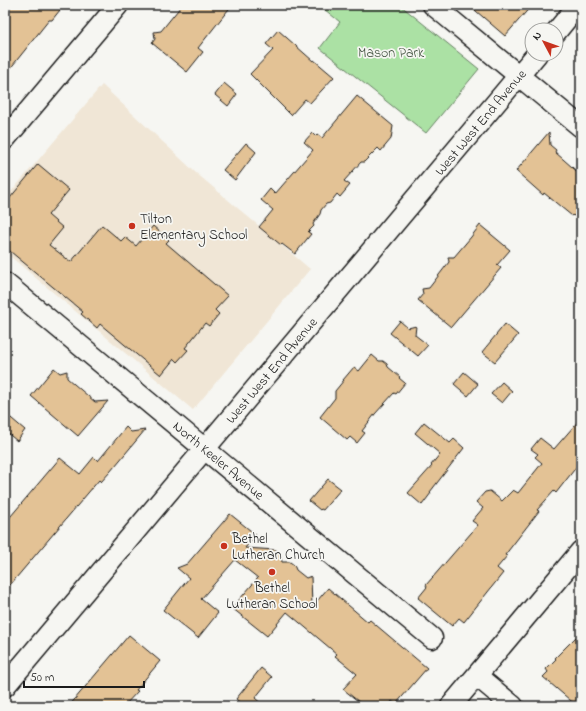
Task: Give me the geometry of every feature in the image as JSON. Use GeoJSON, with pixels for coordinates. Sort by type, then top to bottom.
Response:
{"type":"FeatureCollection","features":[{"type":"Feature","properties":{"kind":"street"},"geometry":{"type":"LineString","coordinates":[[5,139],[118,5]]}},
{"type":"Feature","properties":{"kind":"street"},"geometry":{"type":"LineString","coordinates":[[433,5],[581,127]]}},
{"type":"Feature","properties":{"kind":"street"},"geometry":{"type":"LineString","coordinates":[[564,22],[578,5]]}},
{"type":"Feature","properties":{"kind":"street","name":"West West End Avenue"},"geometry":{"type":"LineString","coordinates":[[5,686],[530,62]]}},
{"type":"Feature","properties":{"kind":"street","name":"North Keeler Avenue"},"geometry":{"type":"LineString","coordinates":[[5,283],[432,638]]}},
{"type":"Feature","properties":{"kind":"street"},"geometry":{"type":"LineString","coordinates":[[451,706],[581,551]]}},
{"type":"Feature","properties":{"kind":"street"},"geometry":{"type":"LineString","coordinates":[[477,676],[513,706]]}},
{"type":"Feature","properties":{"kind":"shaded area","name":"Tilton Elementary School"},"geometry":{"type":"Polygon","coordinates":[[[102,85],[195,172],[310,269],[193,410],[5,252],[5,199],[102,85]]]}},
{"type":"Feature","properties":{"kind":"green space","name":"Mason Park"},"geometry":{"type":"Polygon","coordinates":[[[319,5],[400,5],[479,69],[426,133],[320,48],[340,22],[319,5]]]}},
{"type":"Feature","properties":{"kind":"building"},"geometry":{"type":"Polygon","coordinates":[[[5,5],[64,5],[52,20],[49,20],[5,75],[5,5]]]}},
{"type":"Feature","properties":{"kind":"building"},"geometry":{"type":"Polygon","coordinates":[[[182,5],[232,5],[198,48],[203,52],[187,72],[152,43],[155,39],[154,32],[161,31],[182,5]]]}},
{"type":"Feature","properties":{"kind":"building"},"geometry":{"type":"Polygon","coordinates":[[[469,5],[532,5],[505,36],[469,5]]]}},
{"type":"Feature","properties":{"kind":"building"},"geometry":{"type":"Polygon","coordinates":[[[278,30],[313,61],[314,60],[334,77],[310,103],[305,99],[291,115],[250,74],[273,50],[266,44],[278,30]]]}},
{"type":"Feature","properties":{"kind":"building"},"geometry":{"type":"Polygon","coordinates":[[[224,83],[237,94],[228,106],[215,95],[224,83]]]}},
{"type":"Feature","properties":{"kind":"building"},"geometry":{"type":"Polygon","coordinates":[[[357,96],[393,126],[391,139],[381,151],[378,148],[364,162],[361,162],[344,181],[350,185],[340,197],[337,194],[330,203],[326,204],[321,210],[313,224],[314,226],[308,232],[311,234],[295,254],[282,244],[281,245],[259,227],[273,210],[261,200],[270,189],[275,194],[313,150],[304,142],[312,133],[315,136],[317,134],[322,138],[357,96]]]}},
{"type":"Feature","properties":{"kind":"building"},"geometry":{"type":"Polygon","coordinates":[[[549,132],[550,145],[556,150],[555,152],[581,175],[581,222],[544,193],[543,195],[516,171],[549,132]]]}},
{"type":"Feature","properties":{"kind":"building"},"geometry":{"type":"Polygon","coordinates":[[[246,143],[256,152],[235,180],[223,170],[246,143]]]}},
{"type":"Feature","properties":{"kind":"building"},"geometry":{"type":"Polygon","coordinates":[[[38,164],[69,190],[48,215],[63,228],[49,245],[71,262],[102,225],[121,241],[125,237],[136,246],[153,226],[169,240],[166,243],[228,296],[215,310],[219,314],[209,326],[205,323],[185,348],[188,350],[177,362],[174,359],[161,375],[100,324],[97,328],[81,314],[83,312],[5,247],[5,204],[38,164]]]}},
{"type":"Feature","properties":{"kind":"building"},"geometry":{"type":"Polygon","coordinates":[[[480,225],[510,250],[497,265],[501,268],[451,327],[418,300],[423,294],[422,289],[429,288],[449,262],[448,257],[454,257],[480,225]]]}},
{"type":"Feature","properties":{"kind":"building"},"geometry":{"type":"Polygon","coordinates":[[[400,321],[408,328],[416,326],[415,335],[428,345],[418,356],[390,333],[400,321]]]}},
{"type":"Feature","properties":{"kind":"building"},"geometry":{"type":"Polygon","coordinates":[[[505,324],[518,335],[495,362],[482,352],[505,324]]]}},
{"type":"Feature","properties":{"kind":"building"},"geometry":{"type":"Polygon","coordinates":[[[372,355],[379,361],[383,361],[387,364],[388,367],[405,383],[375,414],[362,431],[365,433],[357,443],[350,437],[347,440],[320,417],[335,398],[335,391],[343,380],[354,367],[359,371],[372,355]]]}},
{"type":"Feature","properties":{"kind":"building"},"geometry":{"type":"Polygon","coordinates":[[[54,368],[60,373],[67,371],[67,378],[95,402],[108,401],[78,436],[31,396],[54,368]]]}},
{"type":"Feature","properties":{"kind":"building"},"geometry":{"type":"Polygon","coordinates":[[[464,372],[478,384],[468,396],[454,384],[464,372]]]}},
{"type":"Feature","properties":{"kind":"building"},"geometry":{"type":"Polygon","coordinates":[[[502,382],[512,391],[502,403],[491,394],[502,382]]]}},
{"type":"Feature","properties":{"kind":"building"},"geometry":{"type":"Polygon","coordinates":[[[5,413],[25,430],[17,441],[5,431],[5,413]]]}},
{"type":"Feature","properties":{"kind":"building"},"geometry":{"type":"Polygon","coordinates":[[[581,418],[581,461],[556,493],[554,491],[537,510],[539,511],[505,555],[507,556],[497,568],[503,573],[464,622],[459,618],[452,626],[418,598],[427,587],[426,585],[478,525],[472,521],[483,508],[476,502],[485,492],[490,491],[502,501],[513,490],[518,493],[542,463],[535,457],[538,454],[531,449],[540,438],[554,449],[581,418]]]}},
{"type":"Feature","properties":{"kind":"building"},"geometry":{"type":"Polygon","coordinates":[[[424,422],[450,443],[454,439],[464,448],[430,492],[431,493],[422,505],[408,493],[432,466],[431,465],[440,454],[415,433],[424,422]]]}},
{"type":"Feature","properties":{"kind":"building"},"geometry":{"type":"Polygon","coordinates":[[[126,427],[131,432],[145,430],[101,482],[99,480],[5,591],[5,523],[60,458],[80,474],[94,457],[98,461],[126,427]]]}},
{"type":"Feature","properties":{"kind":"building"},"geometry":{"type":"Polygon","coordinates":[[[328,479],[341,489],[323,510],[320,510],[309,501],[328,479]]]}},
{"type":"Feature","properties":{"kind":"building"},"geometry":{"type":"Polygon","coordinates":[[[230,514],[256,535],[245,548],[276,550],[280,553],[282,562],[290,562],[294,565],[296,570],[306,578],[311,576],[312,607],[328,588],[368,622],[370,620],[427,668],[396,704],[392,701],[388,706],[364,706],[343,689],[357,674],[335,656],[337,654],[287,612],[267,636],[232,608],[258,578],[235,560],[201,599],[218,613],[198,638],[163,610],[189,578],[177,568],[187,564],[230,514]]]}},
{"type":"Feature","properties":{"kind":"building"},"geometry":{"type":"Polygon","coordinates":[[[581,632],[581,706],[577,706],[543,677],[548,672],[546,669],[556,659],[555,658],[581,632]]]}},
{"type":"Feature","properties":{"kind":"building"},"geometry":{"type":"Polygon","coordinates":[[[129,635],[160,661],[136,690],[138,691],[124,706],[69,706],[129,635]]]}},
{"type":"Feature","properties":{"kind":"building"},"geometry":{"type":"Polygon","coordinates":[[[261,668],[272,677],[255,698],[264,706],[244,706],[236,699],[261,668]]]}},
{"type":"Feature","properties":{"kind":"place","name":"Tilton Elementary School"},"geometry":{"type":"Point","coordinates":[132,226]}},
{"type":"Feature","properties":{"kind":"place","name":"Bethel Lutheran Church"},"geometry":{"type":"Point","coordinates":[224,546]}},
{"type":"Feature","properties":{"kind":"place","name":"Bethel Lutheran School"},"geometry":{"type":"Point","coordinates":[272,572]}}]}
